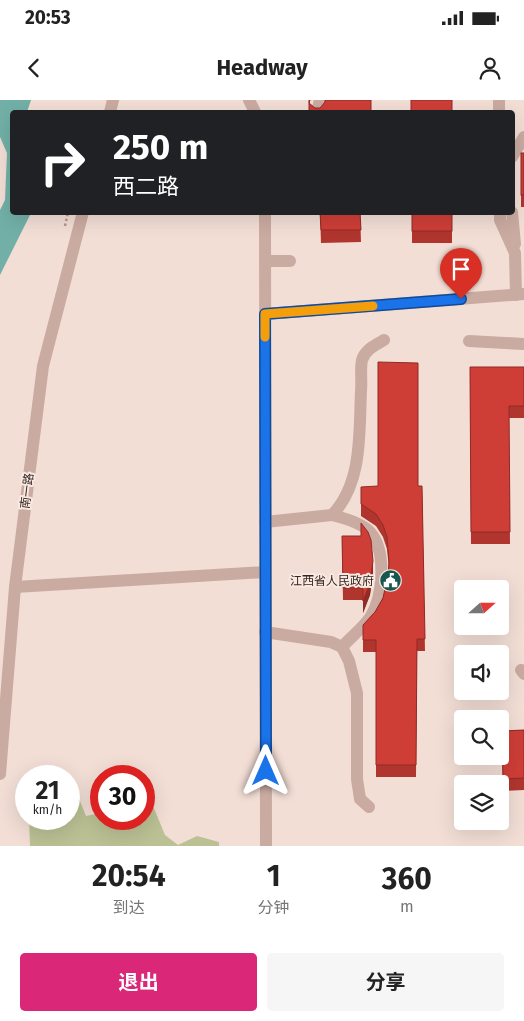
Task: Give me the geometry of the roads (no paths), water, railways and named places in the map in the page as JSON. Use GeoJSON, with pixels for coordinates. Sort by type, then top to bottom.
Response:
{"type":"FeatureCollection","features":[{"type":"Feature","properties":{"kind":"street"},"geometry":{"type":"LineString","coordinates":[[515,152],[524,138]]}},
{"type":"Feature","properties":{"kind":"street","name":"南一路"},"geometry":{"type":"LineString","coordinates":[[0,774],[15,587],[43,366],[82,215]]}},
{"type":"Feature","properties":{"kind":"street"},"geometry":{"type":"LineString","coordinates":[[265,215],[266,846]]}},
{"type":"Feature","properties":{"kind":"street"},"geometry":{"type":"LineString","coordinates":[[500,215],[500,220],[515,253]]}},
{"type":"Feature","properties":{"kind":"street"},"geometry":{"type":"LineString","coordinates":[[265,314],[520,295],[512,215]]}},
{"type":"Feature","properties":{"kind":"street"},"geometry":{"type":"LineString","coordinates":[[265,261],[290,261]]}},
{"type":"Feature","properties":{"kind":"street"},"geometry":{"type":"LineString","coordinates":[[332,515],[342,505],[349,492],[355,471],[360,433],[362,359],[371,347],[384,340]]}},
{"type":"Feature","properties":{"kind":"street"},"geometry":{"type":"LineString","coordinates":[[469,341],[524,344]]}},
{"type":"Feature","properties":{"kind":"street"},"geometry":{"type":"LineString","coordinates":[[265,522],[332,515],[350,520],[370,532],[380,552],[382,583],[371,616],[342,647]]}},
{"type":"Feature","properties":{"kind":"street"},"geometry":{"type":"LineString","coordinates":[[15,587],[265,572]]}},
{"type":"Feature","properties":{"kind":"street"},"geometry":{"type":"LineString","coordinates":[[265,632],[331,642],[342,647],[349,661],[357,693],[357,779],[360,799],[369,807]]}},
{"type":"Feature","properties":{"kind":"water"},"geometry":{"type":"Polygon","coordinates":[[[0,100],[31,100],[28,110],[10,110],[10,215],[30,215],[0,275],[0,210],[5,200],[7,153],[0,137],[0,100]]]}},
{"type":"Feature","properties":{"kind":"place","name":"江西省人民政府"},"geometry":{"type":"Point","coordinates":[390,581]}}]}
